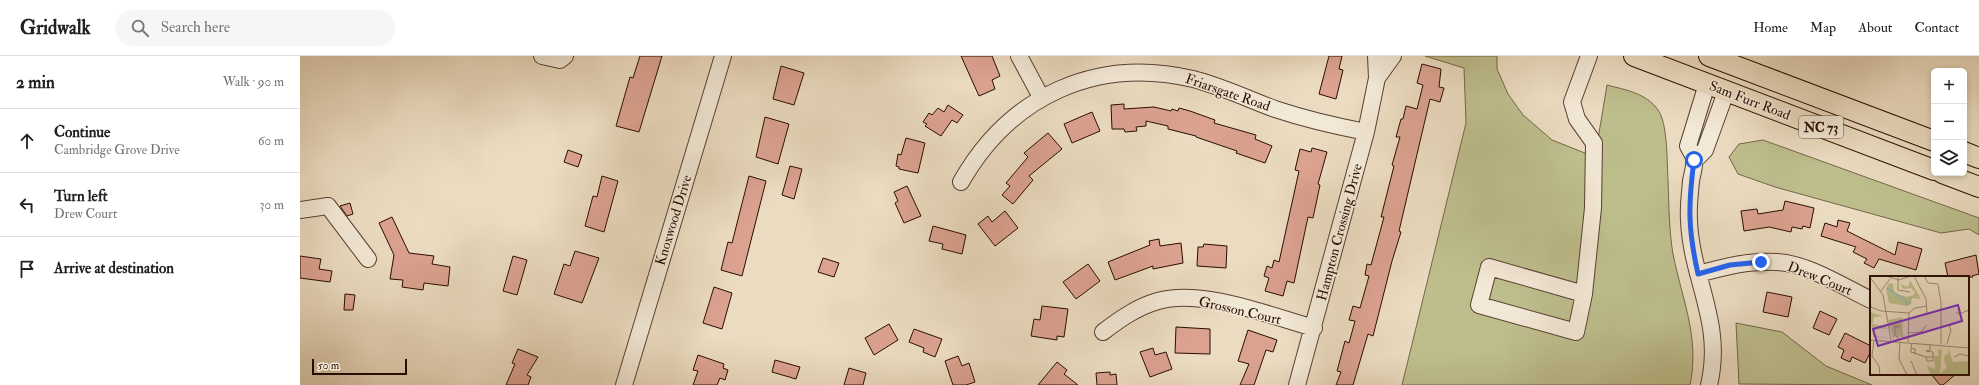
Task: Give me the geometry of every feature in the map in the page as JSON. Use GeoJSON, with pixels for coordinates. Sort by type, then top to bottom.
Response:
{"type":"FeatureCollection","features":[{"type":"Feature","properties":{"kind":"main road","name":"Sam Furr Road"},"geometry":{"type":"LineString","coordinates":[[1634,56],[1931,169]]}},
{"type":"Feature","properties":{"kind":"main road","name":"Sam Furr Road"},"geometry":{"type":"LineString","coordinates":[[1709,56],[1931,140]]}},
{"type":"Feature","properties":{"kind":"main road"},"geometry":{"type":"LineString","coordinates":[[1708,84],[1728,79],[1737,81],[1788,99],[1931,140]]}},
{"type":"Feature","properties":{"kind":"main road"},"geometry":{"type":"LineString","coordinates":[[1967,153],[1979,158]]}},
{"type":"Feature","properties":{"kind":"main road"},"geometry":{"type":"LineString","coordinates":[[1950,176],[1979,187]]}},
{"type":"Feature","properties":{"kind":"street"},"geometry":{"type":"LineString","coordinates":[[542,56],[560,60],[565,56]]}},
{"type":"Feature","properties":{"kind":"street","name":"Knoxwood Drive"},"geometry":{"type":"LineString","coordinates":[[624,385],[723,56]]}},
{"type":"Feature","properties":{"kind":"street"},"geometry":{"type":"LineString","coordinates":[[1019,56],[1041,97]]}},
{"type":"Feature","properties":{"kind":"street","name":"Hampton Crossing Drive"},"geometry":{"type":"LineString","coordinates":[[1297,385],[1314,328],[1366,132],[1377,78],[1376,56]]}},
{"type":"Feature","properties":{"kind":"street","name":"Hampton Crossing Drive"},"geometry":{"type":"LineString","coordinates":[[1377,78],[1393,56]]}},
{"type":"Feature","properties":{"kind":"street"},"geometry":{"type":"LineString","coordinates":[[1584,294],[1489,267],[1479,305],[1576,332],[1584,294],[1593,208],[1594,143],[1577,119],[1572,102],[1589,56]]}},
{"type":"Feature","properties":{"kind":"street","name":"Friarsgate Road"},"geometry":{"type":"LineString","coordinates":[[961,182],[974,158],[1014,116],[1041,97],[1063,86],[1099,75],[1114,73],[1155,72],[1193,79],[1305,118],[1366,132]]}},
{"type":"Feature","properties":{"kind":"street"},"geometry":{"type":"LineString","coordinates":[[1708,84],[1688,146],[1694,160],[1689,196],[1691,244],[1709,314],[1713,339],[1709,385]]}},
{"type":"Feature","properties":{"kind":"street"},"geometry":{"type":"LineString","coordinates":[[1694,160],[1705,150],[1726,92]]}},
{"type":"Feature","properties":{"kind":"street"},"geometry":{"type":"LineString","coordinates":[[300,210],[328,206],[368,259]]}},
{"type":"Feature","properties":{"kind":"street","name":"Drew Court"},"geometry":{"type":"LineString","coordinates":[[1698,274],[1730,265],[1778,262],[1811,272],[1870,300]]}},
{"type":"Feature","properties":{"kind":"street","name":"Grosson Court"},"geometry":{"type":"LineString","coordinates":[[1103,332],[1127,314],[1147,305],[1160,300],[1190,298],[1216,301],[1314,328]]}},
{"type":"Feature","properties":{"kind":"green space"},"geometry":{"type":"Polygon","coordinates":[[[1425,56],[1497,56],[1497,69],[1508,94],[1523,115],[1552,140],[1595,157],[1607,85],[1642,96],[1653,104],[1658,110],[1664,124],[1673,254],[1689,319],[1693,351],[1693,367],[1690,385],[1402,385],[1466,123],[1464,68],[1425,56]]]}},
{"type":"Feature","properties":{"kind":"green space"},"geometry":{"type":"Polygon","coordinates":[[[1763,140],[1979,218],[1979,235],[1969,229],[1941,233],[1775,187],[1738,174],[1729,157],[1739,144],[1763,140]]]}},
{"type":"Feature","properties":{"kind":"green space"},"geometry":{"type":"Polygon","coordinates":[[[1736,323],[1782,332],[1826,366],[1872,385],[1739,384],[1736,323]]]}},
{"type":"Feature","properties":{"kind":"building"},"geometry":{"type":"Polygon","coordinates":[[[640,56],[662,56],[639,132],[616,126],[630,77],[633,78],[640,56]]]}},
{"type":"Feature","properties":{"kind":"building"},"geometry":{"type":"Polygon","coordinates":[[[961,56],[992,56],[1000,76],[992,80],[995,89],[979,96],[961,56]]]}},
{"type":"Feature","properties":{"kind":"building"},"geometry":{"type":"Polygon","coordinates":[[[1329,56],[1342,56],[1339,69],[1343,70],[1336,99],[1319,94],[1329,56]]]}},
{"type":"Feature","properties":{"kind":"building"},"geometry":{"type":"Polygon","coordinates":[[[1422,64],[1441,69],[1439,87],[1444,88],[1440,102],[1430,99],[1399,231],[1401,232],[1373,336],[1368,334],[1353,385],[1336,385],[1341,372],[1337,371],[1345,341],[1349,343],[1355,321],[1349,320],[1353,306],[1360,308],[1369,276],[1365,275],[1367,264],[1371,265],[1384,217],[1381,217],[1394,166],[1392,165],[1400,137],[1396,137],[1401,119],[1403,119],[1406,106],[1417,109],[1423,85],[1417,83],[1422,64]]]}},
{"type":"Feature","properties":{"kind":"building"},"geometry":{"type":"Polygon","coordinates":[[[781,66],[804,73],[794,105],[773,99],[781,66]]]}},
{"type":"Feature","properties":{"kind":"building"},"geometry":{"type":"Polygon","coordinates":[[[1124,104],[1124,109],[1154,107],[1171,111],[1172,109],[1178,111],[1179,108],[1190,111],[1215,120],[1214,123],[1256,135],[1255,139],[1272,146],[1265,163],[1236,153],[1237,151],[1196,136],[1168,129],[1168,126],[1146,121],[1146,126],[1136,127],[1137,131],[1125,132],[1124,129],[1112,129],[1111,105],[1124,104]]]}},
{"type":"Feature","properties":{"kind":"building"},"geometry":{"type":"Polygon","coordinates":[[[948,105],[963,115],[957,123],[952,120],[941,136],[925,126],[927,124],[923,122],[929,113],[932,115],[938,108],[944,112],[948,105]]]}},
{"type":"Feature","properties":{"kind":"building"},"geometry":{"type":"Polygon","coordinates":[[[1092,112],[1100,131],[1072,143],[1064,124],[1092,112]]]}},
{"type":"Feature","properties":{"kind":"building"},"geometry":{"type":"Polygon","coordinates":[[[765,117],[789,124],[778,164],[756,157],[765,117]]]}},
{"type":"Feature","properties":{"kind":"building"},"geometry":{"type":"Polygon","coordinates":[[[1048,133],[1062,149],[1029,176],[1033,180],[1013,204],[1002,195],[1010,186],[1006,183],[1028,157],[1024,153],[1048,133]]]}},
{"type":"Feature","properties":{"kind":"building"},"geometry":{"type":"Polygon","coordinates":[[[906,138],[925,143],[918,173],[899,169],[899,167],[896,166],[898,154],[901,155],[906,138]]]}},
{"type":"Feature","properties":{"kind":"building"},"geometry":{"type":"Polygon","coordinates":[[[1312,148],[1327,152],[1318,184],[1320,185],[1313,218],[1308,217],[1294,283],[1287,281],[1283,296],[1265,291],[1269,278],[1264,276],[1267,266],[1272,268],[1274,260],[1279,262],[1299,171],[1295,170],[1300,149],[1311,152],[1312,148]]]}},
{"type":"Feature","properties":{"kind":"building"},"geometry":{"type":"Polygon","coordinates":[[[568,150],[582,155],[578,167],[564,162],[568,150]]]}},
{"type":"Feature","properties":{"kind":"building"},"geometry":{"type":"Polygon","coordinates":[[[790,166],[802,169],[794,199],[782,195],[790,166]]]}},
{"type":"Feature","properties":{"kind":"building"},"geometry":{"type":"Polygon","coordinates":[[[602,176],[618,181],[604,232],[585,226],[593,196],[597,197],[602,176]]]}},
{"type":"Feature","properties":{"kind":"building"},"geometry":{"type":"Polygon","coordinates":[[[749,176],[766,181],[742,276],[721,270],[728,242],[732,243],[749,176]]]}},
{"type":"Feature","properties":{"kind":"building"},"geometry":{"type":"Polygon","coordinates":[[[907,186],[921,216],[904,223],[895,203],[898,201],[894,192],[907,186]]]}},
{"type":"Feature","properties":{"kind":"building"},"geometry":{"type":"Polygon","coordinates":[[[1785,201],[1814,208],[1810,228],[1803,226],[1802,229],[1792,227],[1791,232],[1769,227],[1744,231],[1741,211],[1757,209],[1758,214],[1783,210],[1785,201]]]}},
{"type":"Feature","properties":{"kind":"building"},"geometry":{"type":"Polygon","coordinates":[[[350,203],[353,214],[347,216],[340,206],[350,203]]]}},
{"type":"Feature","properties":{"kind":"building"},"geometry":{"type":"Polygon","coordinates":[[[1005,211],[1018,228],[995,246],[978,224],[988,216],[992,222],[1005,211]]]}},
{"type":"Feature","properties":{"kind":"building"},"geometry":{"type":"Polygon","coordinates":[[[392,217],[409,253],[434,256],[432,264],[450,267],[448,286],[424,283],[423,290],[402,287],[403,280],[390,279],[394,255],[379,223],[392,217]]]}},
{"type":"Feature","properties":{"kind":"building"},"geometry":{"type":"Polygon","coordinates":[[[1838,220],[1850,223],[1847,231],[1895,255],[1898,242],[1922,249],[1916,270],[1879,259],[1874,268],[1864,263],[1867,259],[1853,252],[1856,247],[1821,236],[1825,223],[1837,227],[1838,220]]]}},
{"type":"Feature","properties":{"kind":"building"},"geometry":{"type":"Polygon","coordinates":[[[933,226],[966,235],[962,254],[942,249],[943,244],[929,241],[933,226]]]}},
{"type":"Feature","properties":{"kind":"building"},"geometry":{"type":"Polygon","coordinates":[[[1159,239],[1160,246],[1181,243],[1183,263],[1153,269],[1153,266],[1115,280],[1108,262],[1150,245],[1149,241],[1159,239]]]}},
{"type":"Feature","properties":{"kind":"building"},"geometry":{"type":"Polygon","coordinates":[[[1204,244],[1227,246],[1226,268],[1197,266],[1198,247],[1203,247],[1204,244]]]}},
{"type":"Feature","properties":{"kind":"building"},"geometry":{"type":"Polygon","coordinates":[[[575,251],[599,258],[582,303],[554,294],[564,264],[570,266],[575,251]]]}},
{"type":"Feature","properties":{"kind":"building"},"geometry":{"type":"Polygon","coordinates":[[[1976,255],[1979,274],[1972,276],[1973,277],[1948,276],[1945,263],[1976,255]]]}},
{"type":"Feature","properties":{"kind":"building"},"geometry":{"type":"Polygon","coordinates":[[[300,256],[321,259],[319,269],[332,271],[330,282],[300,278],[300,256]]]}},
{"type":"Feature","properties":{"kind":"building"},"geometry":{"type":"Polygon","coordinates":[[[513,256],[527,260],[517,295],[503,291],[513,256]]]}},
{"type":"Feature","properties":{"kind":"building"},"geometry":{"type":"Polygon","coordinates":[[[823,258],[839,263],[834,277],[818,272],[823,258]]]}},
{"type":"Feature","properties":{"kind":"building"},"geometry":{"type":"Polygon","coordinates":[[[1088,264],[1100,281],[1076,299],[1063,282],[1088,264]]]}},
{"type":"Feature","properties":{"kind":"building"},"geometry":{"type":"Polygon","coordinates":[[[714,287],[732,293],[722,329],[703,323],[714,287]]]}},
{"type":"Feature","properties":{"kind":"building"},"geometry":{"type":"Polygon","coordinates":[[[1767,292],[1792,297],[1788,317],[1763,312],[1767,292]]]}},
{"type":"Feature","properties":{"kind":"building"},"geometry":{"type":"Polygon","coordinates":[[[345,294],[355,295],[353,310],[344,310],[345,294]]]}},
{"type":"Feature","properties":{"kind":"building"},"geometry":{"type":"Polygon","coordinates":[[[1042,306],[1068,309],[1064,337],[1057,336],[1057,340],[1031,336],[1034,319],[1040,320],[1042,306]]]}},
{"type":"Feature","properties":{"kind":"building"},"geometry":{"type":"Polygon","coordinates":[[[1820,311],[1837,319],[1829,335],[1813,328],[1820,311]]]}},
{"type":"Feature","properties":{"kind":"building"},"geometry":{"type":"Polygon","coordinates":[[[889,324],[898,340],[874,355],[865,338],[889,324]]]}},
{"type":"Feature","properties":{"kind":"building"},"geometry":{"type":"Polygon","coordinates":[[[1176,327],[1210,329],[1210,354],[1175,353],[1176,327]]]}},
{"type":"Feature","properties":{"kind":"building"},"geometry":{"type":"Polygon","coordinates":[[[914,329],[942,339],[935,357],[923,352],[924,348],[909,342],[914,329]]]}},
{"type":"Feature","properties":{"kind":"building"},"geometry":{"type":"Polygon","coordinates":[[[1248,330],[1277,340],[1273,352],[1266,350],[1254,385],[1240,385],[1249,364],[1238,361],[1248,330]]]}},
{"type":"Feature","properties":{"kind":"building"},"geometry":{"type":"Polygon","coordinates":[[[1845,333],[1870,346],[1870,353],[1865,363],[1852,357],[1850,362],[1841,358],[1844,350],[1838,347],[1845,333]]]}},
{"type":"Feature","properties":{"kind":"building"},"geometry":{"type":"Polygon","coordinates":[[[1153,348],[1155,355],[1166,352],[1172,369],[1150,377],[1140,352],[1153,348]]]}},
{"type":"Feature","properties":{"kind":"building"},"geometry":{"type":"Polygon","coordinates":[[[518,349],[538,357],[527,375],[531,377],[528,385],[506,385],[515,364],[512,363],[518,349]]]}},
{"type":"Feature","properties":{"kind":"building"},"geometry":{"type":"Polygon","coordinates":[[[698,355],[724,364],[723,368],[728,370],[725,380],[720,378],[717,385],[693,385],[698,371],[693,370],[698,355]]]}},
{"type":"Feature","properties":{"kind":"building"},"geometry":{"type":"Polygon","coordinates":[[[958,356],[962,366],[969,363],[975,382],[966,385],[953,385],[945,361],[958,356]]]}},
{"type":"Feature","properties":{"kind":"building"},"geometry":{"type":"Polygon","coordinates":[[[775,360],[800,367],[796,379],[772,372],[775,360]]]}},
{"type":"Feature","properties":{"kind":"building"},"geometry":{"type":"Polygon","coordinates":[[[1057,362],[1067,370],[1064,374],[1078,385],[1038,385],[1057,362]]]}},
{"type":"Feature","properties":{"kind":"building"},"geometry":{"type":"Polygon","coordinates":[[[849,368],[866,373],[863,385],[844,385],[849,368]]]}},
{"type":"Feature","properties":{"kind":"building"},"geometry":{"type":"Polygon","coordinates":[[[1110,372],[1110,375],[1116,374],[1117,385],[1097,385],[1096,373],[1110,372]]]}},
{"type":"Feature","properties":{"kind":"building"},"geometry":{"type":"Polygon","coordinates":[[[1932,375],[1955,375],[1943,385],[1940,385],[1932,375]]]}},
{"type":"Feature","properties":{"kind":"route"},"geometry":{"type":"LineString","coordinates":[[1694,160],[1689,196],[1689,221],[1691,244],[1698,274],[1730,265],[1761,262]]}}]}
